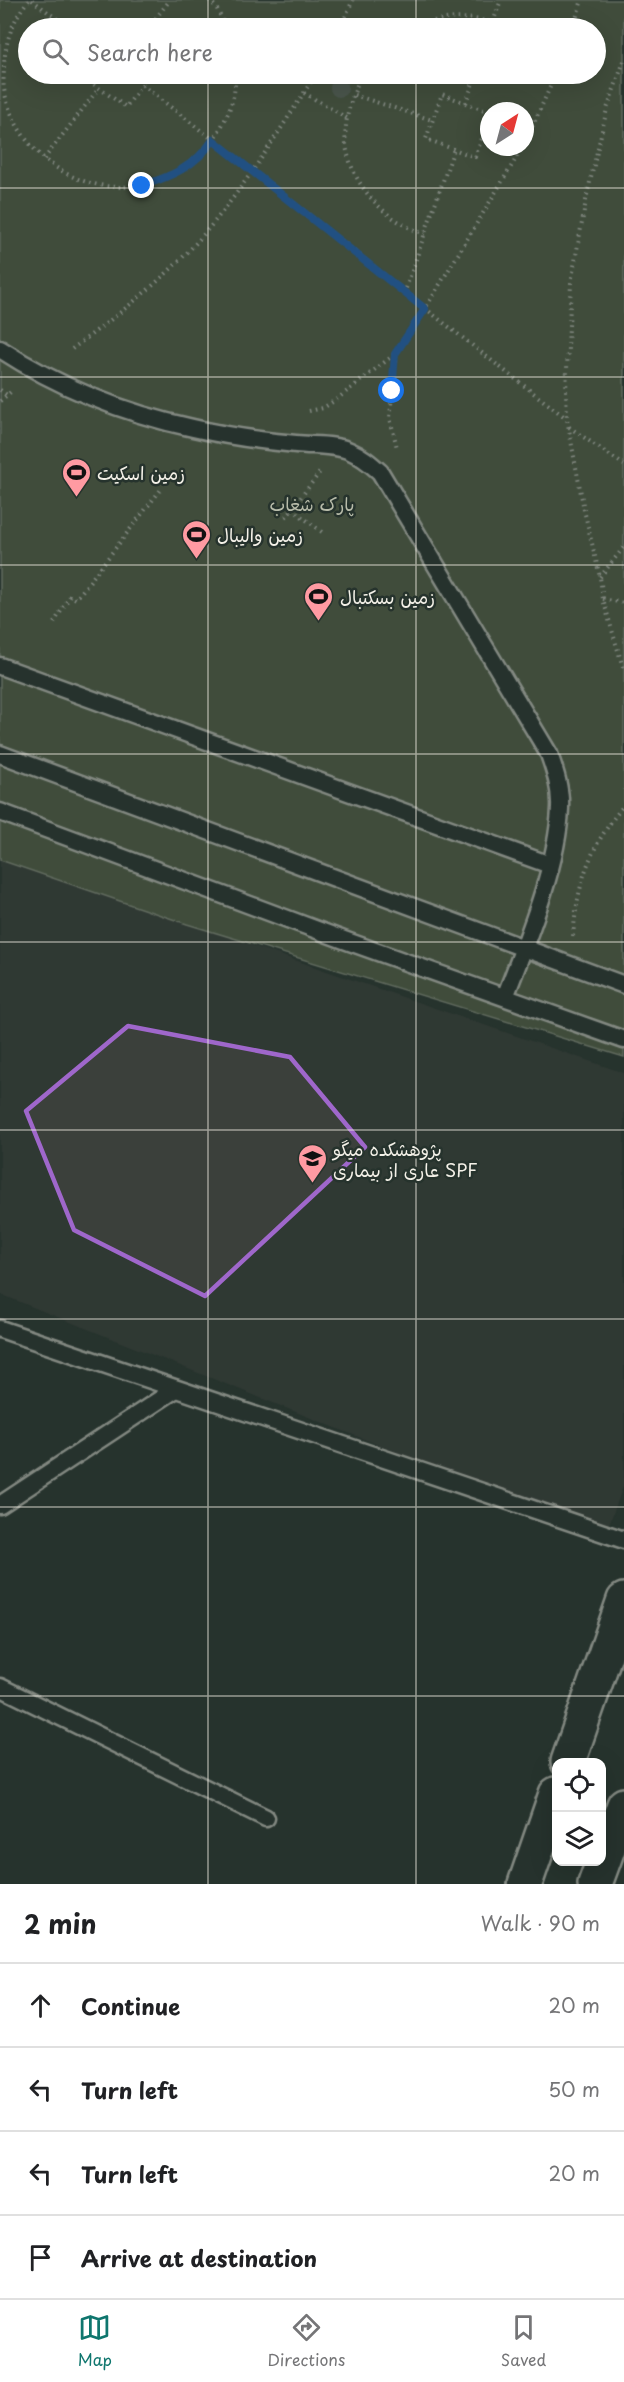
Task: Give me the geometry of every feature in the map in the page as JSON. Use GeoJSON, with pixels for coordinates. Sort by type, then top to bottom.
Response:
{"type":"FeatureCollection","features":[{"type":"Feature","properties":{"kind":"main road"},"geometry":{"type":"LineString","coordinates":[[569,1758],[624,1600]]}},
{"type":"Feature","properties":{"kind":"main road"},"geometry":{"type":"LineString","coordinates":[[595,1884],[624,1805]]}},
{"type":"Feature","properties":{"kind":"main road"},"geometry":{"type":"LineString","coordinates":[[525,1884],[552,1806]]}},
{"type":"Feature","properties":{"kind":"lane"},"geometry":{"type":"LineString","coordinates":[[0,349],[35,371],[75,391],[131,412],[226,435],[338,447],[359,456],[380,472],[549,754],[558,783],[560,807],[550,865],[524,947],[505,997]]}},
{"type":"Feature","properties":{"kind":"lane"},"geometry":{"type":"LineString","coordinates":[[0,666],[550,865]]}},
{"type":"Feature","properties":{"kind":"lane"},"geometry":{"type":"LineString","coordinates":[[0,754],[624,985]]}},
{"type":"Feature","properties":{"kind":"lane"},"geometry":{"type":"LineString","coordinates":[[0,812],[344,940],[624,1040]]}},
{"type":"Feature","properties":{"kind":"lane"},"geometry":{"type":"LineString","coordinates":[[0,1329],[624,1540]]}},
{"type":"Feature","properties":{"kind":"lane"},"geometry":{"type":"LineString","coordinates":[[0,1505],[176,1389]]}},
{"type":"Feature","properties":{"kind":"lane"},"geometry":{"type":"LineString","coordinates":[[0,1687],[266,1818]]}},
{"type":"Feature","properties":{"kind":"path"},"geometry":{"type":"LineString","coordinates":[[55,18],[31,0],[18,12],[5,49],[4,88],[16,124],[38,155],[69,177],[105,188],[142,186],[178,173],[207,149],[213,140],[227,117],[235,84]]}},
{"type":"Feature","properties":{"kind":"path"},"geometry":{"type":"LineString","coordinates":[[156,18],[170,0]]}},
{"type":"Feature","properties":{"kind":"path"},"geometry":{"type":"LineString","coordinates":[[209,0],[216,7],[221,18]]}},
{"type":"Feature","properties":{"kind":"path"},"geometry":{"type":"LineString","coordinates":[[345,18],[353,0]]}},
{"type":"Feature","properties":{"kind":"path"},"geometry":{"type":"LineString","coordinates":[[495,18],[501,0]]}},
{"type":"Feature","properties":{"kind":"path"},"geometry":{"type":"LineString","coordinates":[[576,18],[582,0]]}},
{"type":"Feature","properties":{"kind":"path"},"geometry":{"type":"LineString","coordinates":[[445,18],[462,18]]}},
{"type":"Feature","properties":{"kind":"path"},"geometry":{"type":"LineString","coordinates":[[624,61],[607,109],[587,195],[571,284],[567,353],[567,419],[603,599],[624,671]]}},
{"type":"Feature","properties":{"kind":"path"},"geometry":{"type":"LineString","coordinates":[[93,84],[126,107],[142,85],[404,294],[567,419]]}},
{"type":"Feature","properties":{"kind":"path"},"geometry":{"type":"LineString","coordinates":[[72,349],[177,263],[209,228],[234,197],[309,84]]}},
{"type":"Feature","properties":{"kind":"path"},"geometry":{"type":"LineString","coordinates":[[357,84],[347,118],[346,144],[350,160],[371,199],[396,221],[425,234]]}},
{"type":"Feature","properties":{"kind":"path"},"geometry":{"type":"LineString","coordinates":[[466,103],[473,84]]}},
{"type":"Feature","properties":{"kind":"path"},"geometry":{"type":"LineString","coordinates":[[534,122],[551,84]]}},
{"type":"Feature","properties":{"kind":"path"},"geometry":{"type":"LineString","coordinates":[[44,159],[99,88]]}},
{"type":"Feature","properties":{"kind":"path"},"geometry":{"type":"LineString","coordinates":[[303,93],[347,118]]}},
{"type":"Feature","properties":{"kind":"path"},"geometry":{"type":"LineString","coordinates":[[354,94],[432,120]]}},
{"type":"Feature","properties":{"kind":"path"},"geometry":{"type":"LineString","coordinates":[[480,108],[442,94],[426,139],[475,157],[480,145]]}},
{"type":"Feature","properties":{"kind":"path"},"geometry":{"type":"LineString","coordinates":[[404,294],[454,149]]}},
{"type":"Feature","properties":{"kind":"path"},"geometry":{"type":"LineString","coordinates":[[309,411],[323,408],[338,399],[395,354],[425,309],[517,156]]}},
{"type":"Feature","properties":{"kind":"path"},"geometry":{"type":"LineString","coordinates":[[395,354],[390,418],[394,440],[400,455]]}},
{"type":"Feature","properties":{"kind":"path"},"geometry":{"type":"LineString","coordinates":[[0,390],[7,394]]}},
{"type":"Feature","properties":{"kind":"path"},"geometry":{"type":"LineString","coordinates":[[569,427],[624,465]]}},
{"type":"Feature","properties":{"kind":"path"},"geometry":{"type":"LineString","coordinates":[[286,517],[321,471]]}},
{"type":"Feature","properties":{"kind":"path"},"geometry":{"type":"LineString","coordinates":[[54,623],[70,596],[76,599],[162,488]]}},
{"type":"Feature","properties":{"kind":"path"},"geometry":{"type":"LineString","coordinates":[[292,509],[322,532]]}},
{"type":"Feature","properties":{"kind":"path"},"geometry":{"type":"LineString","coordinates":[[600,577],[624,547]]}},
{"type":"Feature","properties":{"kind":"path"},"geometry":{"type":"LineString","coordinates":[[603,599],[624,603]]}},
{"type":"Feature","properties":{"kind":"path"},"geometry":{"type":"LineString","coordinates":[[573,937],[579,890],[591,857],[606,827],[624,805]]}},
{"type":"Feature","properties":{"kind":"highlighted area"},"geometry":{"type":"Polygon","coordinates":[[[128,1026],[290,1057],[365,1147],[205,1296],[74,1230],[26,1111],[128,1026]]]}},
{"type":"Feature","properties":{"kind":"shaded area","name":"پژوهشکده میگو عاری از بیماری SPF"},"geometry":{"type":"Polygon","coordinates":[[[0,859],[624,1073],[624,1484],[605,1535],[0,1294],[0,859]]]}},
{"type":"Feature","properties":{"kind":"green space","name":"پارک شغاب"},"geometry":{"type":"Polygon","coordinates":[[[0,0],[624,0],[624,1057],[187,924],[0,860],[0,0]]]}},
{"type":"Feature","properties":{"kind":"place","name":"زمین اسکیت"},"geometry":{"type":"Point","coordinates":[76,498]}},
{"type":"Feature","properties":{"kind":"place","name":"زمین والیبال"},"geometry":{"type":"Point","coordinates":[196,560]}},
{"type":"Feature","properties":{"kind":"place","name":"زمین بسکتبال"},"geometry":{"type":"Point","coordinates":[319,622]}},
{"type":"Feature","properties":{"kind":"place","name":"پژوهشکده میگو عاری از بیماری SPF"},"geometry":{"type":"Point","coordinates":[312,1184]}},
{"type":"Feature","properties":{"kind":"route"},"geometry":{"type":"LineString","coordinates":[[142,186],[178,173],[207,149],[213,140],[425,309],[395,354],[392,391]]}}]}
